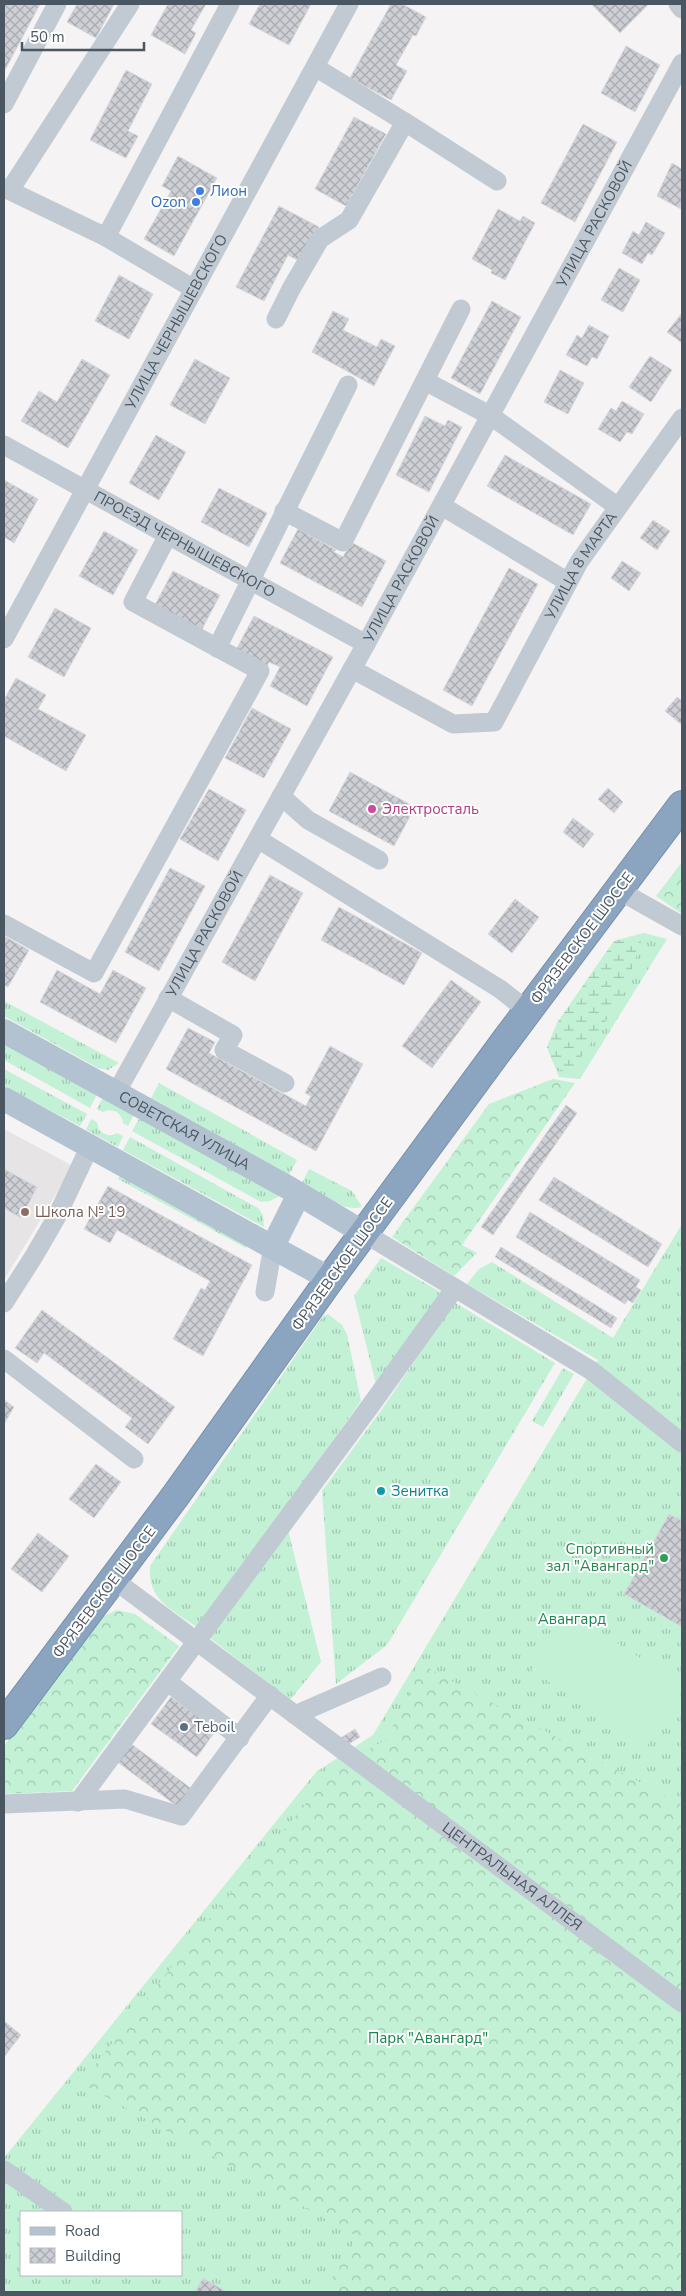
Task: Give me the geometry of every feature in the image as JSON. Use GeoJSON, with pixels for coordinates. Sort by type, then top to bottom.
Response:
{"type":"FeatureCollection","features":[{"type":"Feature","properties":{"kind":"highway","name":"ФРЯЗЕВСКОЕ ШОССЕ"},"geometry":{"type":"LineString","coordinates":[[4,1725],[113,1580],[330,1279],[682,805]]}},
{"type":"Feature","properties":{"kind":"main road","name":"СОВЕТСКАЯ УЛИЦА"},"geometry":{"type":"LineString","coordinates":[[4,1031],[299,1194],[364,1233]]}},
{"type":"Feature","properties":{"kind":"main road"},"geometry":{"type":"LineString","coordinates":[[4,1099],[330,1279]]}},
{"type":"Feature","properties":{"kind":"main road"},"geometry":{"type":"LineString","coordinates":[[273,1246],[299,1194]]}},
{"type":"Feature","properties":{"kind":"street"},"geometry":{"type":"LineString","coordinates":[[4,104],[58,4]]}},
{"type":"Feature","properties":{"kind":"street"},"geometry":{"type":"LineString","coordinates":[[130,4],[7,189],[106,237],[194,289]]}},
{"type":"Feature","properties":{"kind":"street"},"geometry":{"type":"LineString","coordinates":[[106,237],[230,4]]}},
{"type":"Feature","properties":{"kind":"street","name":"УЛИЦА ЧЕРНЫШЕВСКОГО"},"geometry":{"type":"LineString","coordinates":[[4,639],[349,4]]}},
{"type":"Feature","properties":{"kind":"street"},"geometry":{"type":"LineString","coordinates":[[678,4],[682,9]]}},
{"type":"Feature","properties":{"kind":"street","name":"УЛИЦА РАСКОВОЙ"},"geometry":{"type":"LineString","coordinates":[[116,1093],[442,506],[682,63]]}},
{"type":"Feature","properties":{"kind":"street"},"geometry":{"type":"LineString","coordinates":[[314,67],[497,181]]}},
{"type":"Feature","properties":{"kind":"street"},"geometry":{"type":"LineString","coordinates":[[276,319],[320,239],[349,220],[405,122]]}},
{"type":"Feature","properties":{"kind":"street"},"geometry":{"type":"LineString","coordinates":[[284,511],[343,542],[461,309]]}},
{"type":"Feature","properties":{"kind":"street"},"geometry":{"type":"LineString","coordinates":[[425,381],[491,416],[618,507]]}},
{"type":"Feature","properties":{"kind":"street"},"geometry":{"type":"LineString","coordinates":[[217,648],[348,385]]}},
{"type":"Feature","properties":{"kind":"street","name":"УЛИЦА 8 МАРТА"},"geometry":{"type":"LineString","coordinates":[[352,669],[453,724],[494,722],[579,562],[682,418]]}},
{"type":"Feature","properties":{"kind":"street","name":"ПРОЕЗД ЧЕРНЫШЕВСКОГО"},"geometry":{"type":"LineString","coordinates":[[4,445],[366,644]]}},
{"type":"Feature","properties":{"kind":"street"},"geometry":{"type":"LineString","coordinates":[[442,506],[568,582]]}},
{"type":"Feature","properties":{"kind":"street"},"geometry":{"type":"LineString","coordinates":[[4,924],[94,973],[260,671],[133,602],[168,535]]}},
{"type":"Feature","properties":{"kind":"street"},"geometry":{"type":"LineString","coordinates":[[281,796],[308,820],[379,860]]}},
{"type":"Feature","properties":{"kind":"street"},"geometry":{"type":"LineString","coordinates":[[258,839],[500,989],[528,1011]]}},
{"type":"Feature","properties":{"kind":"street"},"geometry":{"type":"LineString","coordinates":[[618,890],[682,926]]}},
{"type":"Feature","properties":{"kind":"street"},"geometry":{"type":"LineString","coordinates":[[168,998],[233,1035],[224,1050],[285,1083]]}},
{"type":"Feature","properties":{"kind":"street"},"geometry":{"type":"LineString","coordinates":[[4,1303],[56,1218],[90,1146]]}},
{"type":"Feature","properties":{"kind":"street"},"geometry":{"type":"LineString","coordinates":[[364,1233],[592,1371],[682,1443]]}},
{"type":"Feature","properties":{"kind":"street"},"geometry":{"type":"LineString","coordinates":[[266,1292],[273,1246]]}},
{"type":"Feature","properties":{"kind":"street"},"geometry":{"type":"LineString","coordinates":[[78,1802],[168,1682],[455,1288]]}},
{"type":"Feature","properties":{"kind":"street"},"geometry":{"type":"LineString","coordinates":[[4,1360],[134,1459]]}},
{"type":"Feature","properties":{"kind":"street","name":"ЦЕНТРАЛЬНАЯ АЛЛЕЯ"},"geometry":{"type":"LineString","coordinates":[[113,1580],[682,2003]]}},
{"type":"Feature","properties":{"kind":"street"},"geometry":{"type":"LineString","coordinates":[[295,1715],[382,1677]]}},
{"type":"Feature","properties":{"kind":"street"},"geometry":{"type":"LineString","coordinates":[[168,1682],[240,1738]]}},
{"type":"Feature","properties":{"kind":"street"},"geometry":{"type":"LineString","coordinates":[[4,1804],[125,1799],[181,1816],[270,1695]]}},
{"type":"Feature","properties":{"kind":"street"},"geometry":{"type":"LineString","coordinates":[[4,2170],[63,2211]]}},
{"type":"Feature","properties":{"kind":"shaded area","name":"Школа № 19"},"geometry":{"type":"Polygon","coordinates":[[[4,1129],[73,1166],[4,1280],[4,1129]]]}},
{"type":"Feature","properties":{"kind":"green space"},"geometry":{"type":"Polygon","coordinates":[[[682,862],[682,914],[656,896],[682,862]]]}},
{"type":"Feature","properties":{"kind":"green space"},"geometry":{"type":"Polygon","coordinates":[[[644,933],[667,939],[580,1079],[559,1077],[547,1047],[557,1023],[614,941],[644,933]]]}},
{"type":"Feature","properties":{"kind":"green space"},"geometry":{"type":"Polygon","coordinates":[[[644,933],[623,996],[570,1073],[560,1069],[552,1061],[547,1047],[557,1023],[614,941],[644,933]]]}},
{"type":"Feature","properties":{"kind":"green space"},"geometry":{"type":"Polygon","coordinates":[[[4,1001],[119,1063],[108,1070],[98,1068],[4,1016],[4,1001]]]}},
{"type":"Feature","properties":{"kind":"green space"},"geometry":{"type":"Polygon","coordinates":[[[4,1042],[97,1094],[90,1108],[4,1060],[4,1042]]]}},
{"type":"Feature","properties":{"kind":"green space"},"geometry":{"type":"Polygon","coordinates":[[[4,1069],[87,1114],[80,1126],[4,1086],[4,1069]]]}},
{"type":"Feature","properties":{"kind":"green space"},"geometry":{"type":"Polygon","coordinates":[[[553,1079],[575,1083],[462,1245],[477,1253],[454,1276],[392,1237],[489,1104],[553,1079]]]}},
{"type":"Feature","properties":{"kind":"green space"},"geometry":{"type":"Polygon","coordinates":[[[159,1083],[297,1160],[289,1175],[151,1098],[159,1083]]]}},
{"type":"Feature","properties":{"kind":"green space"},"geometry":{"type":"Polygon","coordinates":[[[103,1097],[134,1114],[128,1126],[123,1123],[121,1116],[116,1112],[110,1110],[103,1112],[97,1109],[103,1097]]]}},
{"type":"Feature","properties":{"kind":"green space"},"geometry":{"type":"Polygon","coordinates":[[[140,1117],[281,1195],[270,1201],[261,1202],[132,1131],[140,1117]]]}},
{"type":"Feature","properties":{"kind":"green space"},"geometry":{"type":"Polygon","coordinates":[[[91,1119],[97,1122],[99,1130],[103,1133],[110,1135],[117,1133],[123,1136],[118,1147],[86,1130],[91,1119]]]}},
{"type":"Feature","properties":{"kind":"green space"},"geometry":{"type":"Polygon","coordinates":[[[130,1137],[258,1208],[263,1215],[264,1227],[123,1150],[130,1137]]]}},
{"type":"Feature","properties":{"kind":"green space"},"geometry":{"type":"Polygon","coordinates":[[[309,1169],[352,1191],[362,1207],[347,1207],[339,1204],[302,1183],[309,1169]]]}},
{"type":"Feature","properties":{"kind":"green space"},"geometry":{"type":"Polygon","coordinates":[[[121,1173],[249,1241],[246,1248],[118,1179],[121,1173]]]}},
{"type":"Feature","properties":{"kind":"green space","name":"Парк \"Авангард\""},"geometry":{"type":"Polygon","coordinates":[[[682,1224],[682,2292],[4,2292],[4,2158],[316,1772],[373,1735],[598,1360],[467,1284],[479,1269],[492,1262],[613,1338],[682,1224]]]}},
{"type":"Feature","properties":{"kind":"green space"},"geometry":{"type":"Polygon","coordinates":[[[381,1258],[444,1294],[377,1388],[354,1296],[381,1258]]]}},
{"type":"Feature","properties":{"kind":"green space"},"geometry":{"type":"Polygon","coordinates":[[[454,1302],[555,1363],[387,1645],[336,1684],[322,1491],[385,1405],[454,1302]]]}},
{"type":"Feature","properties":{"kind":"green space"},"geometry":{"type":"Polygon","coordinates":[[[328,1314],[342,1325],[347,1334],[361,1401],[198,1628],[171,1610],[157,1596],[150,1578],[150,1566],[323,1316],[328,1314]]]}},
{"type":"Feature","properties":{"kind":"green space"},"geometry":{"type":"Polygon","coordinates":[[[563,1368],[574,1374],[543,1427],[532,1421],[563,1368]]]}},
{"type":"Feature","properties":{"kind":"green space"},"geometry":{"type":"Polygon","coordinates":[[[288,1530],[321,1662],[290,1700],[210,1638],[288,1530]]]}},
{"type":"Feature","properties":{"kind":"green space"},"geometry":{"type":"Polygon","coordinates":[[[117,1610],[135,1614],[179,1646],[72,1791],[4,1794],[4,1746],[61,1667],[100,1618],[117,1610]]]}},
{"type":"Feature","properties":{"kind":"green space","name":"Авангард"},"geometry":{"type":"Polygon","coordinates":[[[569,1612],[682,1685],[682,1692],[647,1746],[531,1670],[569,1612]]]}},
{"type":"Feature","properties":{"kind":"green space","name":"Парк \"Авангард\""},"geometry":{"type":"Polygon","coordinates":[[[417,1662],[682,1805],[682,2292],[323,2292],[358,2237],[81,2083],[209,1919],[336,1768],[385,1740],[408,1698],[417,1662]]]}},
{"type":"Feature","properties":{"kind":"building"},"geometry":{"type":"Polygon","coordinates":[[[4,4],[40,4],[5,70],[4,69],[4,4]]]}},
{"type":"Feature","properties":{"kind":"building"},"geometry":{"type":"Polygon","coordinates":[[[77,4],[114,4],[96,38],[67,22],[77,4]]]}},
{"type":"Feature","properties":{"kind":"building"},"geometry":{"type":"Polygon","coordinates":[[[168,4],[206,4],[191,30],[196,33],[185,54],[151,35],[168,4]]]}},
{"type":"Feature","properties":{"kind":"building"},"geometry":{"type":"Polygon","coordinates":[[[260,4],[311,4],[289,45],[249,24],[260,4]]]}},
{"type":"Feature","properties":{"kind":"building"},"geometry":{"type":"Polygon","coordinates":[[[391,4],[402,4],[426,17],[416,36],[413,35],[396,65],[407,71],[391,100],[350,78],[391,4]]]}},
{"type":"Feature","properties":{"kind":"building"},"geometry":{"type":"Polygon","coordinates":[[[591,4],[647,4],[648,5],[620,33],[591,4]]]}},
{"type":"Feature","properties":{"kind":"building"},"geometry":{"type":"Polygon","coordinates":[[[626,46],[660,65],[635,112],[601,93],[626,46]]]}},
{"type":"Feature","properties":{"kind":"building"},"geometry":{"type":"Polygon","coordinates":[[[126,70],[152,84],[128,131],[138,136],[126,158],[90,140],[126,70]]]}},
{"type":"Feature","properties":{"kind":"building"},"geometry":{"type":"Polygon","coordinates":[[[354,117],[386,134],[346,206],[315,189],[354,117]]]}},
{"type":"Feature","properties":{"kind":"building"},"geometry":{"type":"Polygon","coordinates":[[[583,124],[617,142],[575,222],[541,203],[583,124]]]}},
{"type":"Feature","properties":{"kind":"building"},"geometry":{"type":"Polygon","coordinates":[[[178,156],[217,178],[174,256],[144,239],[171,191],[162,186],[178,156]]]}},
{"type":"Feature","properties":{"kind":"building"},"geometry":{"type":"Polygon","coordinates":[[[672,163],[682,169],[681,209],[657,196],[672,163]]]}},
{"type":"Feature","properties":{"kind":"building"},"geometry":{"type":"Polygon","coordinates":[[[279,206],[319,227],[301,262],[288,255],[264,301],[236,287],[279,206]]]}},
{"type":"Feature","properties":{"kind":"building"},"geometry":{"type":"Polygon","coordinates":[[[498,209],[520,221],[523,216],[535,223],[505,280],[491,273],[492,270],[472,259],[498,209]]]}},
{"type":"Feature","properties":{"kind":"building"},"geometry":{"type":"Polygon","coordinates":[[[646,222],[665,233],[652,255],[648,253],[642,264],[622,253],[633,231],[639,235],[646,222]]]}},
{"type":"Feature","properties":{"kind":"building"},"geometry":{"type":"Polygon","coordinates":[[[619,268],[640,280],[623,312],[601,300],[619,268]]]}},
{"type":"Feature","properties":{"kind":"building"},"geometry":{"type":"Polygon","coordinates":[[[119,275],[153,294],[129,339],[95,321],[119,275]]]}},
{"type":"Feature","properties":{"kind":"building"},"geometry":{"type":"Polygon","coordinates":[[[492,301],[521,317],[480,394],[451,378],[492,301]]]}},
{"type":"Feature","properties":{"kind":"building"},"geometry":{"type":"Polygon","coordinates":[[[333,311],[349,319],[343,330],[377,347],[381,339],[395,346],[374,386],[312,352],[333,311]]]}},
{"type":"Feature","properties":{"kind":"building"},"geometry":{"type":"Polygon","coordinates":[[[682,313],[682,343],[667,332],[682,313]]]}},
{"type":"Feature","properties":{"kind":"building"},"geometry":{"type":"Polygon","coordinates":[[[589,325],[609,336],[597,359],[592,357],[587,366],[566,355],[577,335],[582,338],[589,325]]]}},
{"type":"Feature","properties":{"kind":"building"},"geometry":{"type":"Polygon","coordinates":[[[650,356],[672,370],[651,402],[629,387],[650,356]]]}},
{"type":"Feature","properties":{"kind":"building"},"geometry":{"type":"Polygon","coordinates":[[[82,359],[110,375],[68,448],[21,421],[39,391],[57,402],[82,359]]]}},
{"type":"Feature","properties":{"kind":"building"},"geometry":{"type":"Polygon","coordinates":[[[195,359],[230,378],[205,424],[170,405],[195,359]]]}},
{"type":"Feature","properties":{"kind":"building"},"geometry":{"type":"Polygon","coordinates":[[[560,370],[584,383],[568,414],[544,402],[560,370]]]}},
{"type":"Feature","properties":{"kind":"building"},"geometry":{"type":"Polygon","coordinates":[[[622,401],[644,414],[632,434],[627,432],[620,442],[598,429],[611,408],[616,411],[622,401]]]}},
{"type":"Feature","properties":{"kind":"building"},"geometry":{"type":"Polygon","coordinates":[[[425,416],[445,426],[448,420],[462,427],[429,492],[396,475],[425,416]]]}},
{"type":"Feature","properties":{"kind":"building"},"geometry":{"type":"Polygon","coordinates":[[[156,435],[186,452],[159,500],[129,483],[156,435]]]}},
{"type":"Feature","properties":{"kind":"building"},"geometry":{"type":"Polygon","coordinates":[[[505,455],[591,504],[573,535],[487,486],[505,455]]]}},
{"type":"Feature","properties":{"kind":"building"},"geometry":{"type":"Polygon","coordinates":[[[4,480],[38,499],[14,543],[4,537],[4,480]]]}},
{"type":"Feature","properties":{"kind":"building"},"geometry":{"type":"Polygon","coordinates":[[[219,488],[267,513],[249,547],[201,522],[219,488]]]}},
{"type":"Feature","properties":{"kind":"building"},"geometry":{"type":"Polygon","coordinates":[[[653,520],[670,531],[657,550],[640,538],[653,520]]]}},
{"type":"Feature","properties":{"kind":"building"},"geometry":{"type":"Polygon","coordinates":[[[298,529],[336,550],[334,552],[343,557],[351,542],[386,561],[362,607],[280,563],[298,529]]]}},
{"type":"Feature","properties":{"kind":"building"},"geometry":{"type":"Polygon","coordinates":[[[104,531],[138,550],[113,595],[79,576],[104,531]]]}},
{"type":"Feature","properties":{"kind":"building"},"geometry":{"type":"Polygon","coordinates":[[[622,561],[641,573],[629,591],[611,578],[622,561]]]}},
{"type":"Feature","properties":{"kind":"building"},"geometry":{"type":"Polygon","coordinates":[[[509,568],[538,584],[472,706],[443,690],[509,568]]]}},
{"type":"Feature","properties":{"kind":"building"},"geometry":{"type":"Polygon","coordinates":[[[173,571],[220,595],[201,631],[154,607],[173,571]]]}},
{"type":"Feature","properties":{"kind":"building"},"geometry":{"type":"Polygon","coordinates":[[[55,608],[91,628],[64,677],[28,657],[55,608]]]}},
{"type":"Feature","properties":{"kind":"building"},"geometry":{"type":"Polygon","coordinates":[[[254,616],[333,657],[307,706],[270,686],[280,667],[269,662],[267,667],[236,650],[254,616]]]}},
{"type":"Feature","properties":{"kind":"building"},"geometry":{"type":"Polygon","coordinates":[[[16,678],[46,695],[38,709],[86,735],[66,771],[4,736],[4,700],[16,678]]]}},
{"type":"Feature","properties":{"kind":"building"},"geometry":{"type":"Polygon","coordinates":[[[677,697],[682,701],[682,725],[665,711],[677,697]]]}},
{"type":"Feature","properties":{"kind":"building"},"geometry":{"type":"Polygon","coordinates":[[[252,708],[291,729],[264,778],[225,758],[252,708]]]}},
{"type":"Feature","properties":{"kind":"building","name":"Электросталь"},"geometry":{"type":"Polygon","coordinates":[[[350,772],[415,807],[394,846],[329,811],[350,772]]]}},
{"type":"Feature","properties":{"kind":"building"},"geometry":{"type":"Polygon","coordinates":[[[608,788],[623,802],[614,813],[598,799],[608,788]]]}},
{"type":"Feature","properties":{"kind":"building"},"geometry":{"type":"Polygon","coordinates":[[[209,789],[246,810],[218,861],[180,839],[209,789]]]}},
{"type":"Feature","properties":{"kind":"building"},"geometry":{"type":"Polygon","coordinates":[[[573,818],[594,834],[583,848],[563,832],[573,818]]]}},
{"type":"Feature","properties":{"kind":"building"},"geometry":{"type":"Polygon","coordinates":[[[170,868],[205,886],[159,971],[125,952],[170,868]]]}},
{"type":"Feature","properties":{"kind":"building"},"geometry":{"type":"Polygon","coordinates":[[[270,875],[303,893],[255,981],[222,962],[270,875]]]}},
{"type":"Feature","properties":{"kind":"building"},"geometry":{"type":"Polygon","coordinates":[[[515,899],[539,917],[512,953],[488,934],[515,899]]]}},
{"type":"Feature","properties":{"kind":"building"},"geometry":{"type":"Polygon","coordinates":[[[339,907],[422,953],[404,985],[321,940],[339,907]]]}},
{"type":"Feature","properties":{"kind":"building"},"geometry":{"type":"Polygon","coordinates":[[[4,936],[29,950],[8,987],[4,985],[4,936]]]}},
{"type":"Feature","properties":{"kind":"building"},"geometry":{"type":"Polygon","coordinates":[[[57,970],[100,994],[113,970],[146,988],[116,1043],[40,1002],[57,970]]]}},
{"type":"Feature","properties":{"kind":"building"},"geometry":{"type":"Polygon","coordinates":[[[451,980],[481,1002],[432,1068],[402,1046],[451,980]]]}},
{"type":"Feature","properties":{"kind":"building"},"geometry":{"type":"Polygon","coordinates":[[[188,1028],[215,1042],[209,1053],[306,1106],[311,1096],[305,1093],[330,1046],[363,1064],[316,1151],[166,1069],[188,1028]]]}},
{"type":"Feature","properties":{"kind":"building"},"geometry":{"type":"Polygon","coordinates":[[[566,1105],[577,1113],[493,1235],[481,1227],[566,1105]]]}},
{"type":"Feature","properties":{"kind":"building"},"geometry":{"type":"Polygon","coordinates":[[[4,1169],[37,1187],[21,1218],[4,1208],[4,1169]]]}},
{"type":"Feature","properties":{"kind":"building"},"geometry":{"type":"Polygon","coordinates":[[[554,1177],[662,1244],[648,1267],[539,1200],[554,1177]]]}},
{"type":"Feature","properties":{"kind":"building"},"geometry":{"type":"Polygon","coordinates":[[[108,1186],[252,1265],[203,1356],[173,1339],[201,1288],[205,1290],[210,1281],[117,1230],[110,1243],[84,1229],[108,1186]]]}},
{"type":"Feature","properties":{"kind":"building"},"geometry":{"type":"Polygon","coordinates":[[[530,1212],[640,1280],[636,1287],[641,1290],[633,1303],[628,1300],[625,1304],[516,1237],[530,1212]]]}},
{"type":"Feature","properties":{"kind":"building"},"geometry":{"type":"Polygon","coordinates":[[[501,1247],[617,1318],[611,1328],[495,1257],[501,1247]]]}},
{"type":"Feature","properties":{"kind":"building"},"geometry":{"type":"Polygon","coordinates":[[[42,1310],[175,1407],[148,1444],[125,1427],[132,1418],[44,1353],[37,1363],[15,1348],[42,1310]]]}},
{"type":"Feature","properties":{"kind":"building"},"geometry":{"type":"Polygon","coordinates":[[[4,1400],[14,1407],[4,1424],[4,1400]]]}},
{"type":"Feature","properties":{"kind":"building"},"geometry":{"type":"Polygon","coordinates":[[[96,1464],[121,1482],[94,1518],[69,1499],[96,1464]]]}},
{"type":"Feature","properties":{"kind":"building","name":"Спортивный зал \"Авангард\""},"geometry":{"type":"Polygon","coordinates":[[[669,1514],[682,1521],[682,1627],[624,1594],[669,1514]]]}},
{"type":"Feature","properties":{"kind":"building"},"geometry":{"type":"Polygon","coordinates":[[[38,1533],[69,1556],[42,1592],[11,1569],[38,1533]]]}},
{"type":"Feature","properties":{"kind":"building"},"geometry":{"type":"Polygon","coordinates":[[[171,1697],[216,1730],[197,1757],[151,1724],[171,1697]]]}},
{"type":"Feature","properties":{"kind":"building"},"geometry":{"type":"Polygon","coordinates":[[[355,1729],[360,1737],[344,1747],[339,1739],[355,1729]]]}},
{"type":"Feature","properties":{"kind":"building"},"geometry":{"type":"Polygon","coordinates":[[[122,1737],[192,1789],[178,1807],[108,1755],[122,1737]]]}},
{"type":"Feature","properties":{"kind":"building"},"geometry":{"type":"Polygon","coordinates":[[[4,2021],[21,2035],[4,2057],[4,2021]]]}},
{"type":"Feature","properties":{"kind":"building"},"geometry":{"type":"Polygon","coordinates":[[[203,2278],[227,2292],[195,2292],[203,2278]]]}},
{"type":"Feature","properties":{"kind":"place","name":"Лион"},"geometry":{"type":"Point","coordinates":[200,191]}},
{"type":"Feature","properties":{"kind":"place","name":"Ozon"},"geometry":{"type":"Point","coordinates":[196,202]}},
{"type":"Feature","properties":{"kind":"place","name":"Электросталь"},"geometry":{"type":"Point","coordinates":[372,809]}},
{"type":"Feature","properties":{"kind":"place","name":"Школа № 19"},"geometry":{"type":"Point","coordinates":[25,1212]}},
{"type":"Feature","properties":{"kind":"place","name":"Зенитка"},"geometry":{"type":"Point","coordinates":[381,1491]}},
{"type":"Feature","properties":{"kind":"place","name":"Спортивный зал \"Авангард\""},"geometry":{"type":"Point","coordinates":[664,1558]}},
{"type":"Feature","properties":{"kind":"place","name":"Teboil"},"geometry":{"type":"Point","coordinates":[184,1727]}}]}
